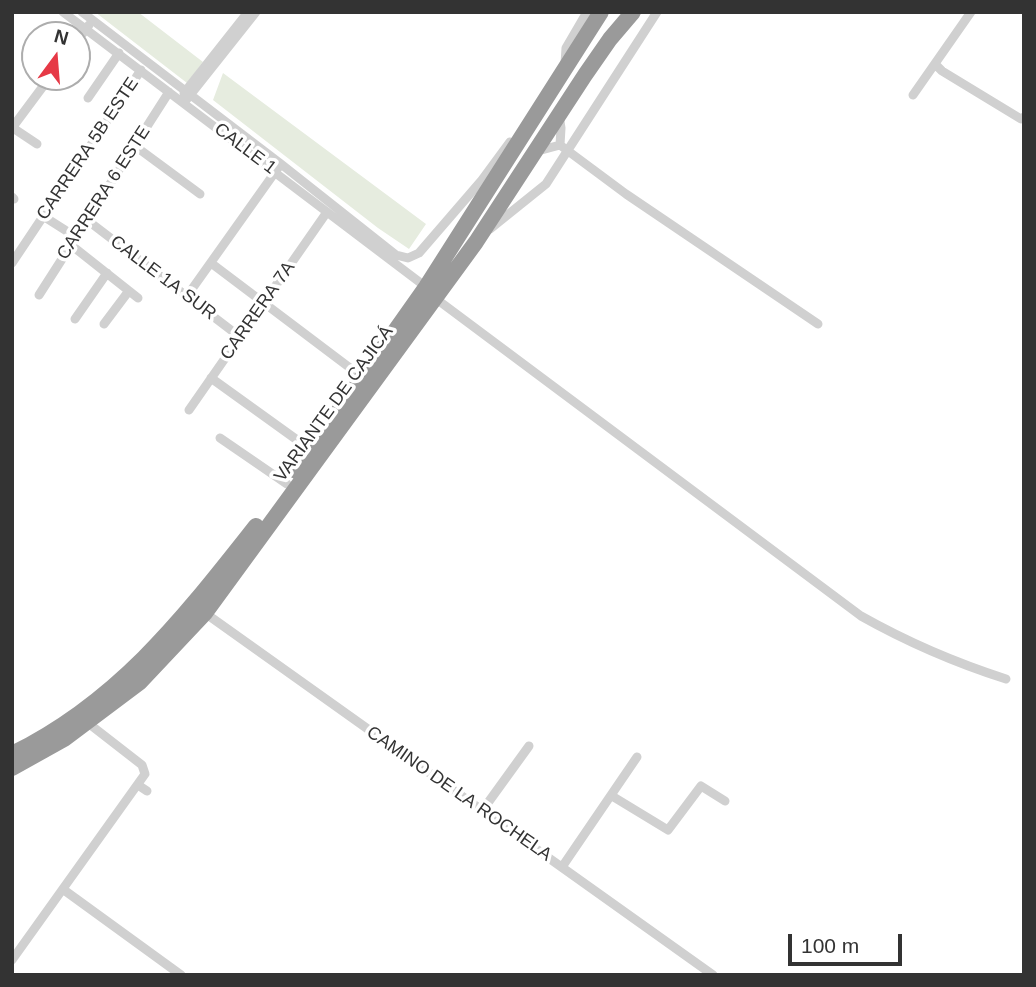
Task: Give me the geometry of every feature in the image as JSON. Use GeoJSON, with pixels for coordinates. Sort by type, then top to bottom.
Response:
{"type":"FeatureCollection","features":[{"type":"Feature","properties":{"kind":"highway","name":"VARIANTE DE CAJICÁ"},"geometry":{"type":"LineString","coordinates":[[12,768],[88,723],[140,682],[205,614],[430,293],[528,125],[601,12]]}},
{"type":"Feature","properties":{"kind":"highway","name":"VARIANTE DE CAJICÁ"},"geometry":{"type":"LineString","coordinates":[[12,754],[82,712],[152,652],[194,605],[287,484],[362,377],[430,293],[476,242],[532,153],[610,39],[632,12]]}},
{"type":"Feature","properties":{"kind":"street","name":"CALLE 1"},"geometry":{"type":"LineString","coordinates":[[82,12],[396,255],[408,258],[419,253],[482,180],[512,139],[528,125]]}},
{"type":"Feature","properties":{"kind":"street"},"geometry":{"type":"LineString","coordinates":[[182,101],[248,12]]}},
{"type":"Feature","properties":{"kind":"street"},"geometry":{"type":"LineString","coordinates":[[188,93],[256,12]]}},
{"type":"Feature","properties":{"kind":"street"},"geometry":{"type":"LineString","coordinates":[[564,71],[566,48],[587,12]]}},
{"type":"Feature","properties":{"kind":"street"},"geometry":{"type":"LineString","coordinates":[[476,242],[546,184],[657,12]]}},
{"type":"Feature","properties":{"kind":"street"},"geometry":{"type":"LineString","coordinates":[[913,95],[971,12]]}},
{"type":"Feature","properties":{"kind":"street","name":"CALLE 1"},"geometry":{"type":"LineString","coordinates":[[91,34],[430,293],[861,616],[910,643],[1006,679]]}},
{"type":"Feature","properties":{"kind":"street"},"geometry":{"type":"LineString","coordinates":[[88,98],[118,53]]}},
{"type":"Feature","properties":{"kind":"street"},"geometry":{"type":"LineString","coordinates":[[935,64],[942,71],[1021,119],[1024,117]]}},
{"type":"Feature","properties":{"kind":"street","name":"CARRERA 5B ESTE"},"geometry":{"type":"LineString","coordinates":[[12,263],[141,70]]}},
{"type":"Feature","properties":{"kind":"street"},"geometry":{"type":"LineString","coordinates":[[37,144],[13,128],[40,91]]}},
{"type":"Feature","properties":{"kind":"street","name":"CARRERA 6 ESTE"},"geometry":{"type":"LineString","coordinates":[[39,295],[169,92]]}},
{"type":"Feature","properties":{"kind":"street"},"geometry":{"type":"LineString","coordinates":[[559,114],[559,145]]}},
{"type":"Feature","properties":{"kind":"street"},"geometry":{"type":"LineString","coordinates":[[559,145],[626,194],[818,324]]}},
{"type":"Feature","properties":{"kind":"street"},"geometry":{"type":"LineString","coordinates":[[532,153],[559,145]]}},
{"type":"Feature","properties":{"kind":"street"},"geometry":{"type":"LineString","coordinates":[[135,146],[200,194]]}},
{"type":"Feature","properties":{"kind":"street"},"geometry":{"type":"LineString","coordinates":[[187,296],[281,164]]}},
{"type":"Feature","properties":{"kind":"street","name":"CARRERA 7A"},"geometry":{"type":"LineString","coordinates":[[189,410],[327,212]]}},
{"type":"Feature","properties":{"kind":"street"},"geometry":{"type":"LineString","coordinates":[[43,216],[138,298]]}},
{"type":"Feature","properties":{"kind":"street","name":"CALLE 1A SUR"},"geometry":{"type":"LineString","coordinates":[[87,220],[240,337]]}},
{"type":"Feature","properties":{"kind":"street"},"geometry":{"type":"LineString","coordinates":[[211,263],[362,377]]}},
{"type":"Feature","properties":{"kind":"street"},"geometry":{"type":"LineString","coordinates":[[75,319],[107,273]]}},
{"type":"Feature","properties":{"kind":"street"},"geometry":{"type":"LineString","coordinates":[[104,324],[128,292]]}},
{"type":"Feature","properties":{"kind":"street"},"geometry":{"type":"LineString","coordinates":[[211,378],[311,450]]}},
{"type":"Feature","properties":{"kind":"street"},"geometry":{"type":"LineString","coordinates":[[220,438],[287,484]]}},
{"type":"Feature","properties":{"kind":"street","name":"CAMINO DE LA ROCHELA"},"geometry":{"type":"LineString","coordinates":[[205,614],[713,975]]}},
{"type":"Feature","properties":{"kind":"street"},"geometry":{"type":"LineString","coordinates":[[12,960],[145,774],[142,765],[88,723]]}},
{"type":"Feature","properties":{"kind":"street"},"geometry":{"type":"LineString","coordinates":[[482,811],[529,746]]}},
{"type":"Feature","properties":{"kind":"street"},"geometry":{"type":"LineString","coordinates":[[562,867],[638,757]]}},
{"type":"Feature","properties":{"kind":"street"},"geometry":{"type":"LineString","coordinates":[[138,785],[147,791]]}},
{"type":"Feature","properties":{"kind":"street"},"geometry":{"type":"LineString","coordinates":[[612,796],[668,830],[701,786],[725,800]]}},
{"type":"Feature","properties":{"kind":"street"},"geometry":{"type":"LineString","coordinates":[[64,890],[181,975]]}},
{"type":"Feature","properties":{"kind":"shaded area"},"geometry":{"type":"Polygon","coordinates":[[[95,12],[138,12],[203,62],[187,83],[95,12]]]}},
{"type":"Feature","properties":{"kind":"shaded area"},"geometry":{"type":"Polygon","coordinates":[[[223,73],[426,224],[409,249],[213,100],[223,73]]]}}]}
